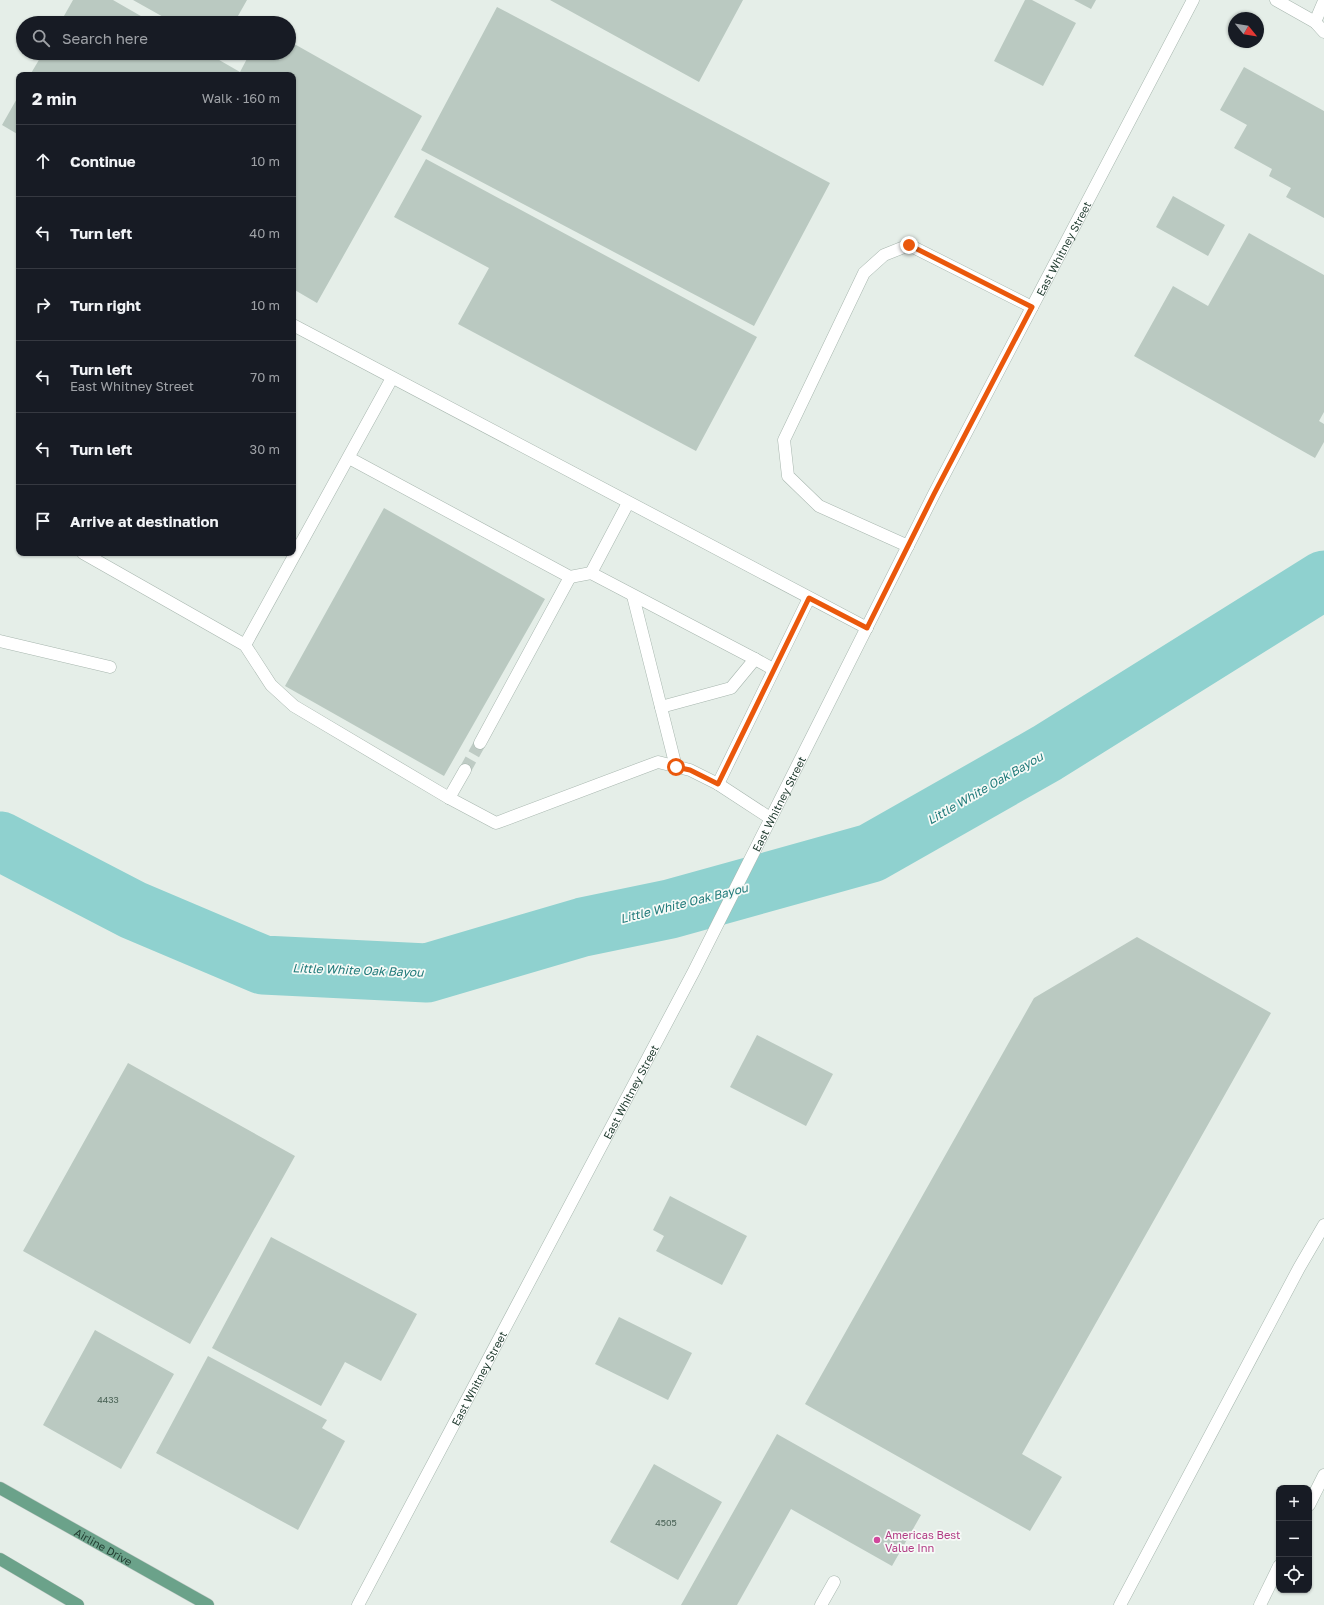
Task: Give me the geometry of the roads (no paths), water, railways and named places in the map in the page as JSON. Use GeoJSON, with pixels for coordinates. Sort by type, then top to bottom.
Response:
{"type":"FeatureCollection","features":[{"type":"Feature","properties":{"kind":"main road","name":"Airline Drive"},"geometry":{"type":"LineString","coordinates":[[0,1488],[208,1605]]}},
{"type":"Feature","properties":{"kind":"main road"},"geometry":{"type":"LineString","coordinates":[[0,1559],[78,1605]]}},
{"type":"Feature","properties":{"kind":"street","name":"East Whitney Street"},"geometry":{"type":"LineString","coordinates":[[358,1605],[694,971],[908,546],[1193,0]]}},
{"type":"Feature","properties":{"kind":"street"},"geometry":{"type":"LineString","coordinates":[[1276,0],[1315,22],[1324,32]]}},
{"type":"Feature","properties":{"kind":"street"},"geometry":{"type":"LineString","coordinates":[[1315,22],[1324,1]]}},
{"type":"Feature","properties":{"kind":"street"},"geometry":{"type":"LineString","coordinates":[[908,546],[819,506],[788,476],[784,440],[864,274],[884,255],[909,245],[1032,307]]}},
{"type":"Feature","properties":{"kind":"street"},"geometry":{"type":"LineString","coordinates":[[296,327],[867,628]]}},
{"type":"Feature","properties":{"kind":"street"},"geometry":{"type":"LineString","coordinates":[[296,552],[392,378]]}},
{"type":"Feature","properties":{"kind":"street"},"geometry":{"type":"LineString","coordinates":[[348,458],[570,577],[591,573],[632,596],[773,669]]}},
{"type":"Feature","properties":{"kind":"street"},"geometry":{"type":"LineString","coordinates":[[591,573],[628,503]]}},
{"type":"Feature","properties":{"kind":"street"},"geometry":{"type":"LineString","coordinates":[[88,556],[245,645],[271,685],[294,706],[449,798],[496,823],[658,762],[690,770],[718,784],[770,818]]}},
{"type":"Feature","properties":{"kind":"street"},"geometry":{"type":"LineString","coordinates":[[245,645],[294,556]]}},
{"type":"Feature","properties":{"kind":"street"},"geometry":{"type":"LineString","coordinates":[[480,743],[570,577]]}},
{"type":"Feature","properties":{"kind":"street"},"geometry":{"type":"LineString","coordinates":[[632,596],[676,767]]}},
{"type":"Feature","properties":{"kind":"street"},"geometry":{"type":"LineString","coordinates":[[718,784],[809,598]]}},
{"type":"Feature","properties":{"kind":"street"},"geometry":{"type":"LineString","coordinates":[[0,641],[110,667]]}},
{"type":"Feature","properties":{"kind":"street"},"geometry":{"type":"LineString","coordinates":[[661,707],[731,688],[755,659]]}},
{"type":"Feature","properties":{"kind":"street"},"geometry":{"type":"LineString","coordinates":[[449,798],[465,770]]}},
{"type":"Feature","properties":{"kind":"street"},"geometry":{"type":"LineString","coordinates":[[1120,1605],[1299,1268],[1324,1225]]}},
{"type":"Feature","properties":{"kind":"street"},"geometry":{"type":"LineString","coordinates":[[1312,1499],[1324,1475]]}},
{"type":"Feature","properties":{"kind":"street"},"geometry":{"type":"LineString","coordinates":[[1260,1605],[1276,1572]]}},
{"type":"Feature","properties":{"kind":"street"},"geometry":{"type":"LineString","coordinates":[[821,1605],[834,1582]]}},
{"type":"Feature","properties":{"kind":"waterway","name":"Little White Oak Bayou"},"geometry":{"type":"LineString","coordinates":[[0,841],[133,910],[263,965],[427,973],[583,927],[670,909],[871,853],[1047,753],[1324,580]]}},
{"type":"Feature","properties":{"kind":"tunnel"},"geometry":{"type":"LineString","coordinates":[[465,770],[480,743]]}},
{"type":"Feature","properties":{"kind":"place","name":"Americas Best Value Inn"},"geometry":{"type":"Point","coordinates":[877,1540]}}]}
